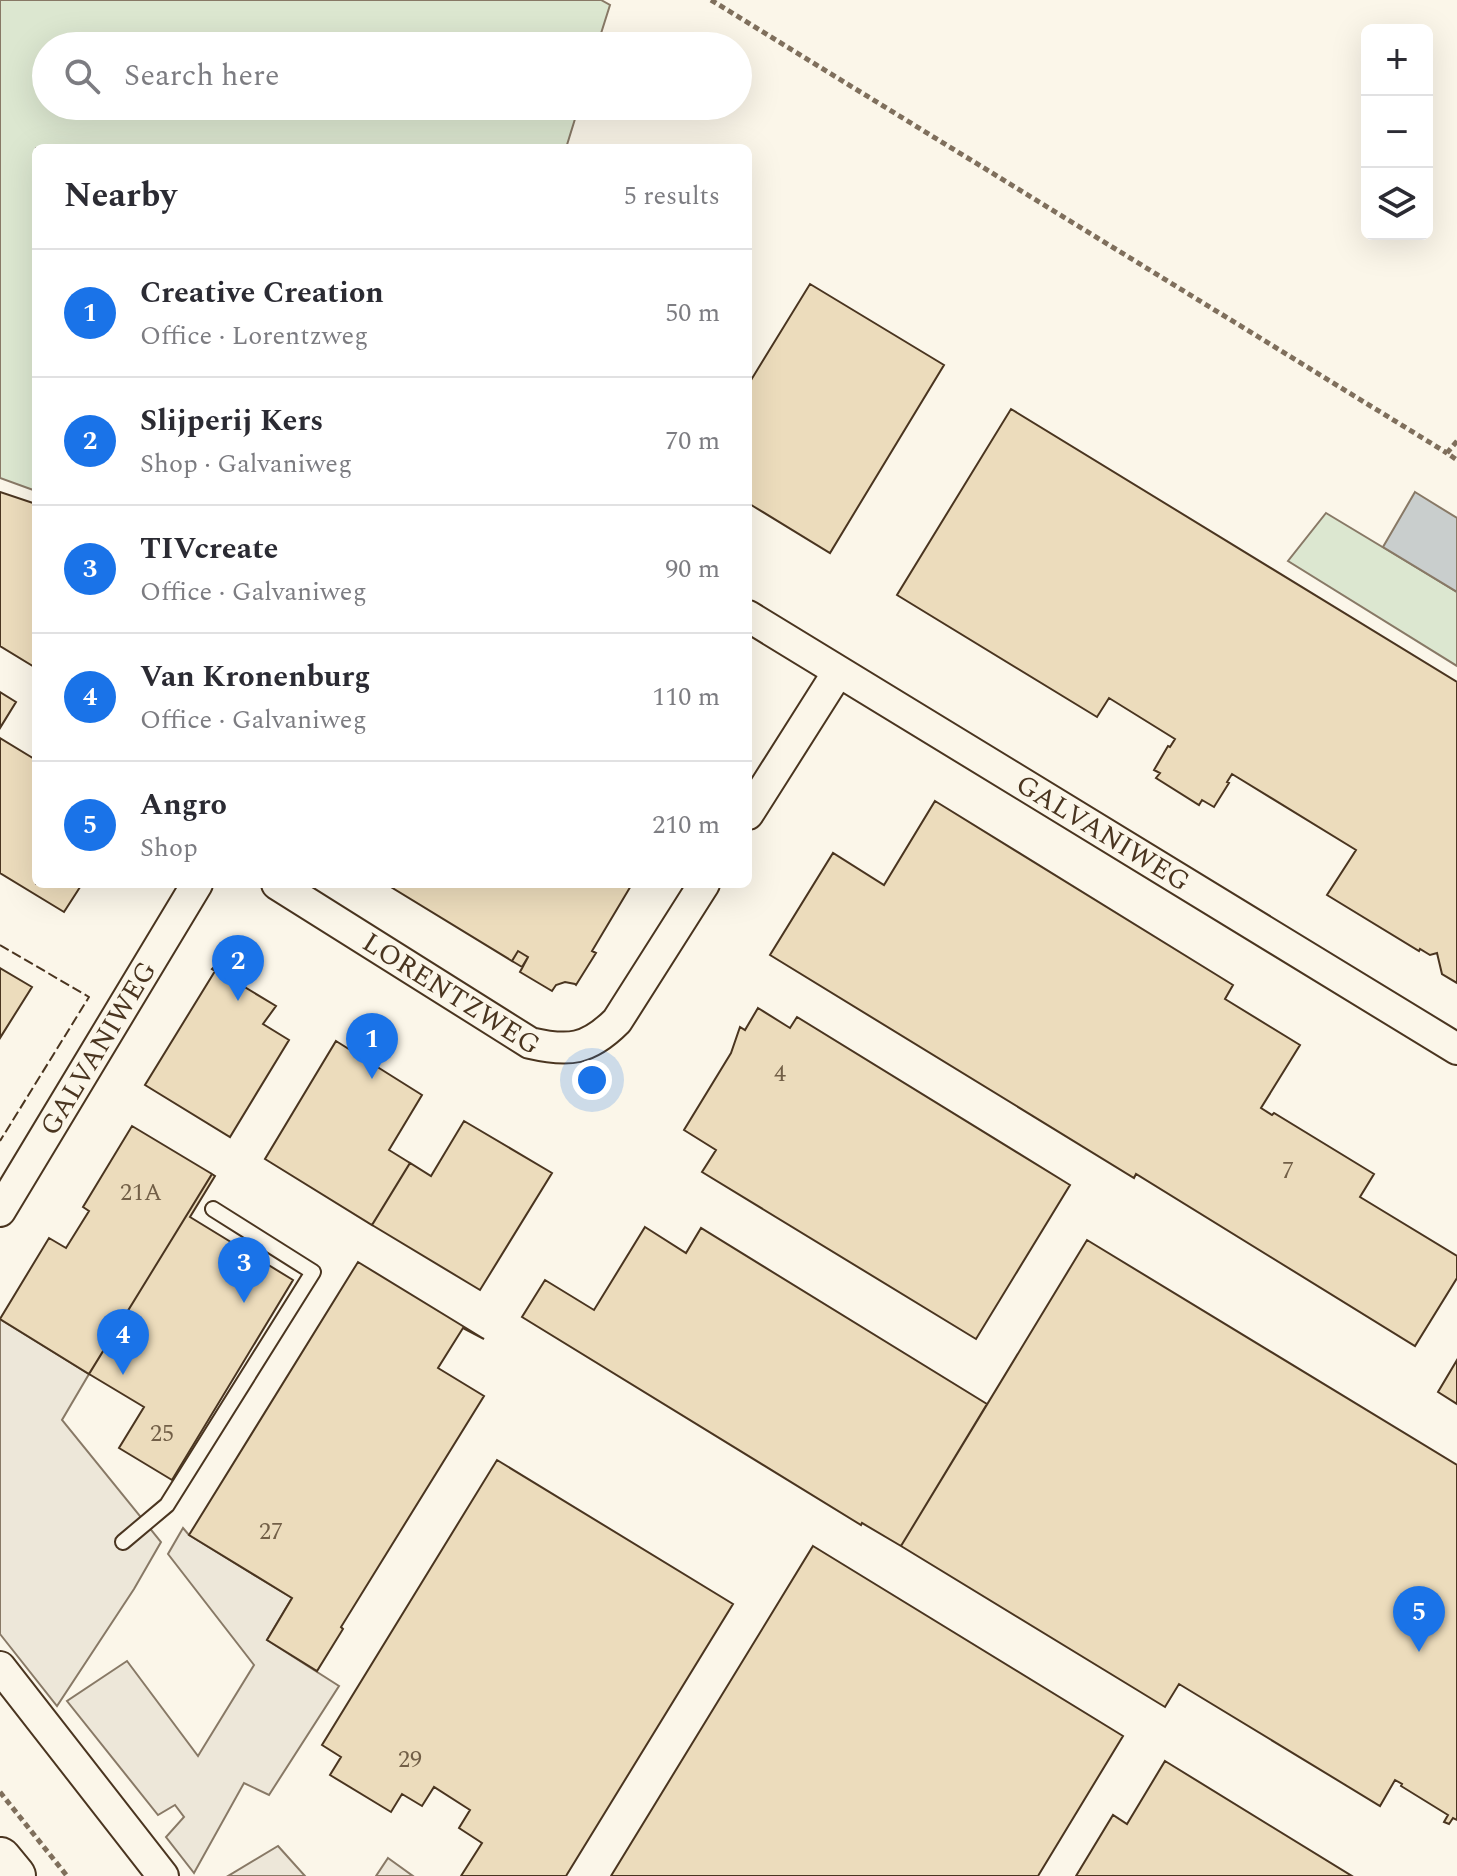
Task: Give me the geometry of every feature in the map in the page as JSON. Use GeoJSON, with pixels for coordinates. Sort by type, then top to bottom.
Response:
{"type":"FeatureCollection","features":[{"type":"Feature","properties":{"kind":"main road"},"geometry":{"type":"LineString","coordinates":[[0,1859],[14,1876]]}},
{"type":"Feature","properties":{"kind":"street","name":"GALVANIWEG"},"geometry":{"type":"LineString","coordinates":[[752,618],[1457,1049]]}},
{"type":"Feature","properties":{"kind":"street"},"geometry":{"type":"LineString","coordinates":[[752,808],[838,672]]}},
{"type":"Feature","properties":{"kind":"street","name":"GALVANIWEG"},"geometry":{"type":"LineString","coordinates":[[0,1211],[195,888]]}},
{"type":"Feature","properties":{"kind":"street","name":"LORENTZWEG"},"geometry":{"type":"LineString","coordinates":[[283,888],[530,1043],[552,1048],[590,1042],[601,1037],[617,1021],[701,888]]}},
{"type":"Feature","properties":{"kind":"street"},"geometry":{"type":"LineString","coordinates":[[0,1667],[163,1876]]}},
{"type":"Feature","properties":{"kind":"lane"},"geometry":{"type":"LineString","coordinates":[[123,1542],[167,1505],[313,1272],[213,1209]]}},
{"type":"Feature","properties":{"kind":"path"},"geometry":{"type":"LineString","coordinates":[[711,0],[1457,460]]}},
{"type":"Feature","properties":{"kind":"path"},"geometry":{"type":"LineString","coordinates":[[1447,453],[1457,441]]}},
{"type":"Feature","properties":{"kind":"path"},"geometry":{"type":"LineString","coordinates":[[0,1792],[67,1876]]}},
{"type":"Feature","properties":{"kind":"green space"},"geometry":{"type":"Polygon","coordinates":[[[0,0],[601,0],[610,5],[601,32],[32,32],[32,120],[575,120],[567,144],[32,144],[32,490],[0,478],[0,0]]]}},
{"type":"Feature","properties":{"kind":"green space"},"geometry":{"type":"Polygon","coordinates":[[[1326,513],[1457,592],[1457,666],[1288,561],[1326,513]]]}},
{"type":"Feature","properties":{"kind":"shaded area"},"geometry":{"type":"Polygon","coordinates":[[[1415,492],[1457,518],[1457,592],[1383,547],[1415,492]]]}},
{"type":"Feature","properties":{"kind":"shaded area"},"geometry":{"type":"Polygon","coordinates":[[[0,1319],[89,1374],[62,1420],[161,1542],[57,1706],[0,1634],[0,1319]]]}},
{"type":"Feature","properties":{"kind":"shaded area"},"geometry":{"type":"Polygon","coordinates":[[[183,1528],[189,1535],[292,1598],[267,1640],[339,1686],[269,1795],[244,1783],[194,1873],[166,1837],[184,1817],[175,1805],[158,1815],[67,1701],[127,1661],[198,1756],[254,1665],[168,1554],[183,1528]]]}},
{"type":"Feature","properties":{"kind":"shaded area"},"geometry":{"type":"Polygon","coordinates":[[[278,1846],[305,1876],[228,1876],[278,1846]]]}},
{"type":"Feature","properties":{"kind":"shaded area"},"geometry":{"type":"Polygon","coordinates":[[[388,1858],[413,1876],[376,1876],[388,1858]]]}},
{"type":"Feature","properties":{"kind":"building"},"geometry":{"type":"Polygon","coordinates":[[[810,284],[944,365],[830,553],[752,505],[752,378],[810,284]]]}},
{"type":"Feature","properties":{"kind":"building"},"geometry":{"type":"Polygon","coordinates":[[[1011,409],[1457,682],[1457,983],[1442,974],[1437,953],[1430,955],[1419,951],[1327,895],[1356,850],[1232,774],[1214,807],[1202,800],[1199,805],[1156,778],[1160,773],[1154,770],[1175,739],[1109,698],[1097,717],[897,595],[1011,409]]]}},
{"type":"Feature","properties":{"kind":"building"},"geometry":{"type":"Polygon","coordinates":[[[0,492],[32,503],[32,666],[0,646],[0,492]]]}},
{"type":"Feature","properties":{"kind":"building"},"geometry":{"type":"Polygon","coordinates":[[[0,692],[16,702],[0,728],[0,692]]]}},
{"type":"Feature","properties":{"kind":"building"},"geometry":{"type":"Polygon","coordinates":[[[0,738],[32,758],[32,888],[79,888],[64,912],[0,873],[0,738]]]}},
{"type":"Feature","properties":{"kind":"building"},"geometry":{"type":"Polygon","coordinates":[[[935,801],[1233,985],[1225,999],[1300,1045],[1261,1108],[1374,1174],[1360,1197],[1457,1256],[1457,1278],[1415,1346],[1136,1174],[1134,1178],[770,955],[833,853],[884,885],[935,801]]]}},
{"type":"Feature","properties":{"kind":"building"},"geometry":{"type":"Polygon","coordinates":[[[393,888],[630,888],[592,951],[596,953],[576,985],[565,982],[556,985],[552,991],[520,972],[528,957],[518,951],[512,961],[393,888]]]}},
{"type":"Feature","properties":{"kind":"building"},"geometry":{"type":"Polygon","coordinates":[[[518,951],[528,957],[522,967],[512,961],[518,951]]]}},
{"type":"Feature","properties":{"kind":"building"},"geometry":{"type":"Polygon","coordinates":[[[0,968],[32,987],[0,1038],[0,968]]]}},
{"type":"Feature","properties":{"kind":"building"},"geometry":{"type":"Polygon","coordinates":[[[213,968],[276,1006],[263,1024],[289,1040],[230,1137],[145,1085],[215,971],[213,968]]]}},
{"type":"Feature","properties":{"kind":"building"},"geometry":{"type":"Polygon","coordinates":[[[758,1008],[790,1028],[797,1017],[1070,1185],[976,1339],[702,1172],[716,1150],[684,1130],[731,1053],[740,1027],[745,1030],[758,1008]]]}},
{"type":"Feature","properties":{"kind":"building"},"geometry":{"type":"Polygon","coordinates":[[[336,1041],[422,1095],[389,1150],[410,1163],[372,1225],[265,1159],[336,1041]]]}},
{"type":"Feature","properties":{"kind":"building"},"geometry":{"type":"Polygon","coordinates":[[[464,1121],[552,1173],[480,1290],[372,1225],[410,1163],[431,1176],[464,1121]]]}},
{"type":"Feature","properties":{"kind":"building"},"geometry":{"type":"Polygon","coordinates":[[[132,1126],[212,1174],[89,1374],[0,1319],[49,1238],[66,1248],[89,1211],[83,1207],[132,1126]]]}},
{"type":"Feature","properties":{"kind":"building"},"geometry":{"type":"Polygon","coordinates":[[[212,1174],[215,1176],[190,1217],[293,1280],[172,1480],[119,1448],[144,1407],[89,1374],[212,1174]]]}},
{"type":"Feature","properties":{"kind":"building"},"geometry":{"type":"Polygon","coordinates":[[[645,1227],[686,1253],[701,1228],[987,1404],[901,1546],[861,1525],[522,1317],[545,1280],[594,1310],[645,1227]]]}},
{"type":"Feature","properties":{"kind":"building"},"geometry":{"type":"Polygon","coordinates":[[[1087,1240],[1457,1465],[1457,1820],[1453,1818],[1449,1824],[1444,1822],[1448,1815],[1395,1780],[1380,1806],[1179,1684],[1165,1707],[901,1546],[1087,1240]]]}},
{"type":"Feature","properties":{"kind":"building"},"geometry":{"type":"Polygon","coordinates":[[[358,1262],[484,1339],[463,1328],[438,1368],[484,1396],[317,1671],[267,1640],[292,1598],[189,1535],[358,1262]]]}},
{"type":"Feature","properties":{"kind":"building"},"geometry":{"type":"Polygon","coordinates":[[[1457,1360],[1457,1404],[1438,1392],[1457,1360]]]}},
{"type":"Feature","properties":{"kind":"building"},"geometry":{"type":"Polygon","coordinates":[[[497,1460],[733,1604],[566,1876],[461,1876],[482,1843],[459,1828],[470,1810],[434,1787],[422,1806],[402,1794],[391,1812],[330,1775],[341,1757],[322,1745],[497,1460]]]}},
{"type":"Feature","properties":{"kind":"building"},"geometry":{"type":"Polygon","coordinates":[[[813,1546],[1123,1736],[1038,1876],[611,1876],[813,1546]]]}},
{"type":"Feature","properties":{"kind":"building"},"geometry":{"type":"Polygon","coordinates":[[[1165,1761],[1352,1876],[1076,1876],[1113,1815],[1127,1824],[1165,1761]]]}},
{"type":"Feature","properties":{"kind":"fence"},"geometry":{"type":"LineString","coordinates":[[0,945],[89,997],[0,1141]]}},
{"type":"Feature","properties":{"kind":"place","name":"Slijperij Kers"},"geometry":{"type":"Point","coordinates":[238,1001]}},
{"type":"Feature","properties":{"kind":"place","name":"Creative Creation"},"geometry":{"type":"Point","coordinates":[372,1079]}},
{"type":"Feature","properties":{"kind":"place","name":"TIVcreate"},"geometry":{"type":"Point","coordinates":[244,1303]}},
{"type":"Feature","properties":{"kind":"place","name":"Van Kronenburg"},"geometry":{"type":"Point","coordinates":[123,1375]}},
{"type":"Feature","properties":{"kind":"place","name":"Angro"},"geometry":{"type":"Point","coordinates":[1419,1652]}}]}
